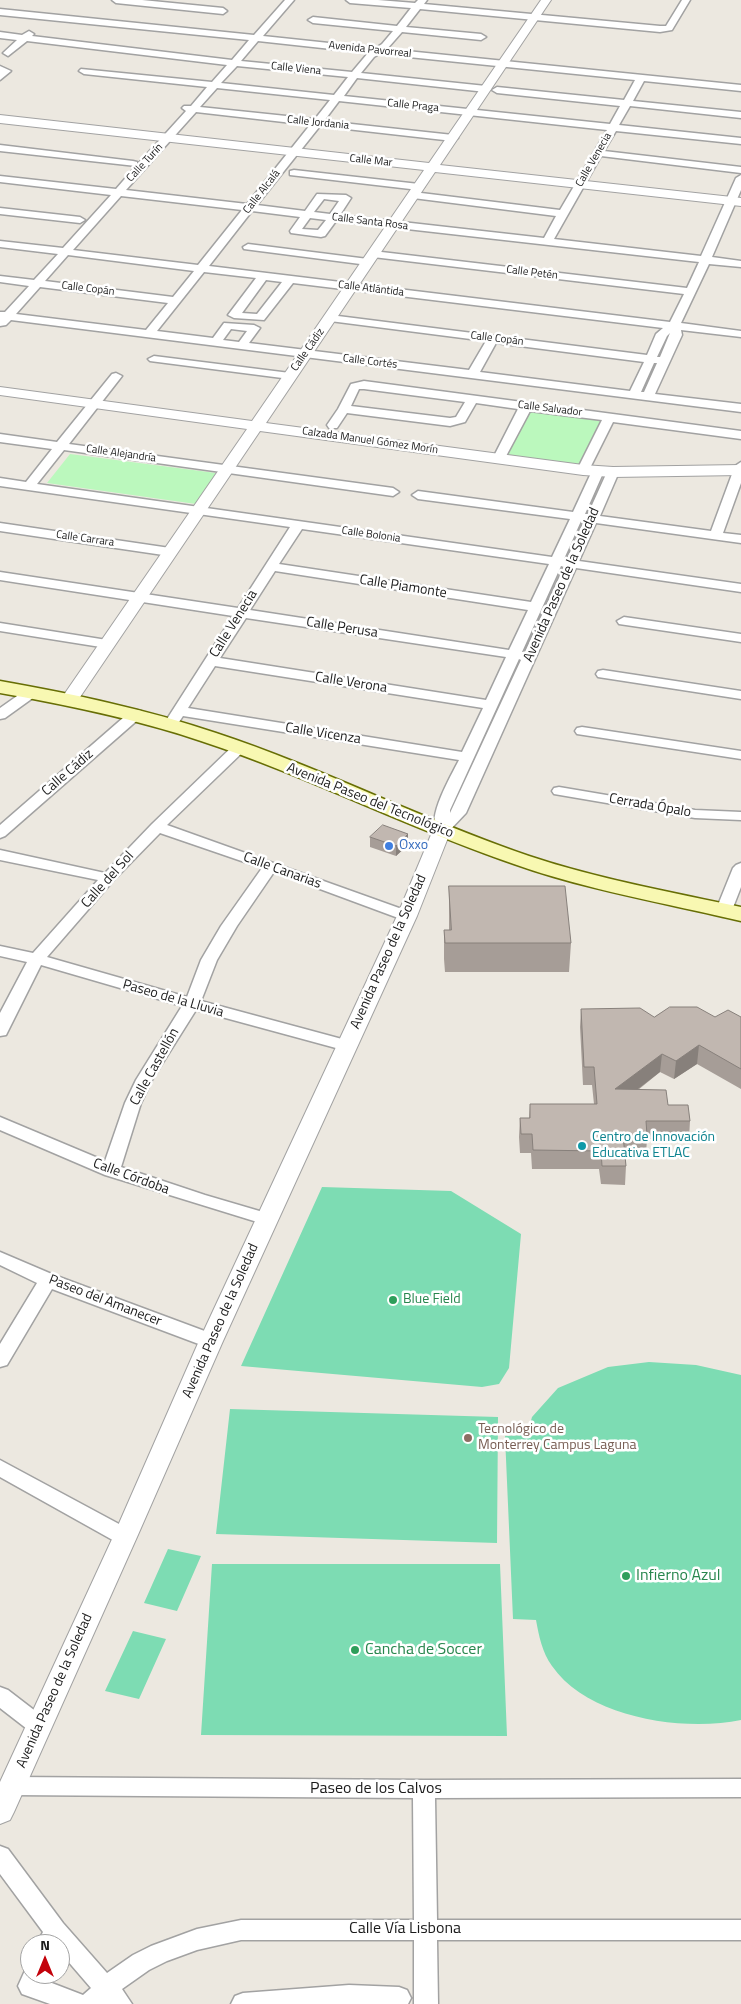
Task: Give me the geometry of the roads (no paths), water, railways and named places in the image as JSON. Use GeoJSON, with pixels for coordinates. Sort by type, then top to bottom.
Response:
{"type":"FeatureCollection","features":[{"type":"Feature","properties":{"kind":"main road","name":"Avenida Paseo del Tecnológico"},"geometry":{"type":"LineString","coordinates":[[0,687],[77,700],[136,714],[175,718],[240,747],[522,861],[572,877],[630,892],[732,912]]}},
{"type":"Feature","properties":{"kind":"street"},"geometry":{"type":"LineString","coordinates":[[116,0],[146,1],[223,11]]}},
{"type":"Feature","properties":{"kind":"street","name":"Calle Turín"},"geometry":{"type":"LineString","coordinates":[[2,316],[25,282],[53,250],[80,220],[113,192],[165,135],[183,108],[279,0]]}},
{"type":"Feature","properties":{"kind":"street","name":"Calle Turín"},"geometry":{"type":"LineString","coordinates":[[2,316],[38,283],[66,252],[133,164],[194,109],[290,0]]}},
{"type":"Feature","properties":{"kind":"street"},"geometry":{"type":"LineString","coordinates":[[350,0],[415,3],[539,18],[607,20],[666,29],[669,28],[686,0]]}},
{"type":"Feature","properties":{"kind":"street","name":"Calle Cádiz"},"geometry":{"type":"LineString","coordinates":[[539,18],[546,0]]}},
{"type":"Feature","properties":{"kind":"street","name":"Calle Cádiz"},"geometry":{"type":"LineString","coordinates":[[264,427],[290,376],[313,354],[343,320],[358,287],[376,257],[400,225],[419,193],[440,166],[539,18],[556,0]]}},
{"type":"Feature","properties":{"kind":"street"},"geometry":{"type":"LineString","coordinates":[[106,49],[146,1]]}},
{"type":"Feature","properties":{"kind":"street","name":"Calle Alcalá"},"geometry":{"type":"LineString","coordinates":[[149,334],[354,75],[371,55],[386,46],[395,28],[415,3]]}},
{"type":"Feature","properties":{"kind":"street","name":"Avenida Pavorreal"},"geometry":{"type":"LineString","coordinates":[[7,11],[47,17],[741,88]]}},
{"type":"Feature","properties":{"kind":"street"},"geometry":{"type":"LineString","coordinates":[[8,53],[47,17]]}},
{"type":"Feature","properties":{"kind":"street"},"geometry":{"type":"LineString","coordinates":[[312,20],[482,37]]}},
{"type":"Feature","properties":{"kind":"street","name":"Calle Viena"},"geometry":{"type":"LineString","coordinates":[[0,35],[224,62],[741,115]]}},
{"type":"Feature","properties":{"kind":"street","name":"Calle Praga"},"geometry":{"type":"LineString","coordinates":[[106,49],[84,71],[741,142]]}},
{"type":"Feature","properties":{"kind":"street"},"geometry":{"type":"LineString","coordinates":[[0,69],[6,71],[0,77]]}},
{"type":"Feature","properties":{"kind":"street","name":"Calle Venecia"},"geometry":{"type":"LineString","coordinates":[[547,242],[641,78]]}},
{"type":"Feature","properties":{"kind":"street","name":"Calle Jordania"},"geometry":{"type":"LineString","coordinates":[[183,108],[453,138]]}},
{"type":"Feature","properties":{"kind":"street","name":"Calle Cádiz"},"geometry":{"type":"LineString","coordinates":[[440,166],[453,138],[475,113]]}},
{"type":"Feature","properties":{"kind":"street","name":"Calle Mar"},"geometry":{"type":"LineString","coordinates":[[0,115],[737,199]]}},
{"type":"Feature","properties":{"kind":"street","name":"Calle Mar"},"geometry":{"type":"LineString","coordinates":[[0,119],[165,135]]}},
{"type":"Feature","properties":{"kind":"street"},"geometry":{"type":"LineString","coordinates":[[0,148],[133,164]]}},
{"type":"Feature","properties":{"kind":"street"},"geometry":{"type":"LineString","coordinates":[[598,153],[741,170]]}},
{"type":"Feature","properties":{"kind":"street"},"geometry":{"type":"LineString","coordinates":[[294,173],[563,214]]}},
{"type":"Feature","properties":{"kind":"street"},"geometry":{"type":"LineString","coordinates":[[634,395],[662,334],[674,325],[737,199],[741,178]]}},
{"type":"Feature","properties":{"kind":"street","name":"Calle Santa Rosa"},"geometry":{"type":"LineString","coordinates":[[0,179],[741,264]]}},
{"type":"Feature","properties":{"kind":"street"},"geometry":{"type":"LineString","coordinates":[[321,196],[346,198],[333,217],[321,234],[295,231],[321,196]]}},
{"type":"Feature","properties":{"kind":"street"},"geometry":{"type":"LineString","coordinates":[[0,211],[80,220]]}},
{"type":"Feature","properties":{"kind":"street","name":"Calle Atlántida"},"geometry":{"type":"LineString","coordinates":[[0,244],[741,334]]}},
{"type":"Feature","properties":{"kind":"street"},"geometry":{"type":"LineString","coordinates":[[248,247],[376,257]]}},
{"type":"Feature","properties":{"kind":"street","name":"Calle Cádiz"},"geometry":{"type":"LineString","coordinates":[[77,700],[313,354],[330,318],[358,287],[376,257]]}},
{"type":"Feature","properties":{"kind":"street","name":"Calle Petén"},"geometry":{"type":"LineString","coordinates":[[376,257],[691,292]]}},
{"type":"Feature","properties":{"kind":"street"},"geometry":{"type":"LineString","coordinates":[[234,315],[263,276]]}},
{"type":"Feature","properties":{"kind":"street","name":"Calle Copán"},"geometry":{"type":"LineString","coordinates":[[0,278],[176,301]]}},
{"type":"Feature","properties":{"kind":"street"},"geometry":{"type":"LineString","coordinates":[[234,315],[260,318],[290,279]]}},
{"type":"Feature","properties":{"kind":"street","name":"Calle Cortés"},"geometry":{"type":"LineString","coordinates":[[2,316],[741,408]]}},
{"type":"Feature","properties":{"kind":"street","name":"Calle Copán"},"geometry":{"type":"LineString","coordinates":[[330,318],[665,361]]}},
{"type":"Feature","properties":{"kind":"street"},"geometry":{"type":"LineString","coordinates":[[216,342],[228,325],[254,328],[242,345]]}},
{"type":"Feature","properties":{"kind":"street"},"geometry":{"type":"LineString","coordinates":[[648,396],[676,335],[674,325]]}},
{"type":"Feature","properties":{"kind":"street"},"geometry":{"type":"LineString","coordinates":[[472,375],[493,339]]}},
{"type":"Feature","properties":{"kind":"street"},"geometry":{"type":"LineString","coordinates":[[154,359],[290,376]]}},
{"type":"Feature","properties":{"kind":"street"},"geometry":{"type":"LineString","coordinates":[[29,486],[116,376]]}},
{"type":"Feature","properties":{"kind":"street","name":"Calle Salvador"},"geometry":{"type":"LineString","coordinates":[[344,409],[355,386],[358,385],[741,434]]}},
{"type":"Feature","properties":{"kind":"street","name":"Calzada Manuel Gómez Morín"},"geometry":{"type":"LineString","coordinates":[[0,391],[598,471],[740,469]]}},
{"type":"Feature","properties":{"kind":"street"},"geometry":{"type":"LineString","coordinates":[[333,425],[344,409],[450,422],[461,419],[472,399]]}},
{"type":"Feature","properties":{"kind":"street"},"geometry":{"type":"LineString","coordinates":[[499,458],[526,406]]}},
{"type":"Feature","properties":{"kind":"street"},"geometry":{"type":"LineString","coordinates":[[598,471],[609,417]]}},
{"type":"Feature","properties":{"kind":"street","name":"Calle Alejandría"},"geometry":{"type":"LineString","coordinates":[[0,438],[394,492]]}},
{"type":"Feature","properties":{"kind":"street"},"geometry":{"type":"LineString","coordinates":[[716,536],[740,469]]}},
{"type":"Feature","properties":{"kind":"street","name":"Avenida Paseo de la Soledad"},"geometry":{"type":"LineString","coordinates":[[0,1812],[125,1537],[211,1341],[407,916],[442,830],[443,810],[598,471]]}},
{"type":"Feature","properties":{"kind":"street","name":"Avenida Paseo de la Soledad"},"geometry":{"type":"LineString","coordinates":[[442,830],[459,813],[592,519],[598,471]]}},
{"type":"Feature","properties":{"kind":"street","name":"Calle Bolonia"},"geometry":{"type":"LineString","coordinates":[[0,482],[741,588]]}},
{"type":"Feature","properties":{"kind":"street"},"geometry":{"type":"LineString","coordinates":[[418,495],[741,539]]}},
{"type":"Feature","properties":{"kind":"street","name":"Calle Cádiz"},"geometry":{"type":"LineString","coordinates":[[77,700],[107,644],[146,598],[170,552],[206,512]]}},
{"type":"Feature","properties":{"kind":"street","name":"Calle Venecia"},"geometry":{"type":"LineString","coordinates":[[175,718],[298,525]]}},
{"type":"Feature","properties":{"kind":"street","name":"Calle Carrara"},"geometry":{"type":"LineString","coordinates":[[0,527],[170,552]]}},
{"type":"Feature","properties":{"kind":"street","name":"Calle Piamonte"},"geometry":{"type":"LineString","coordinates":[[271,567],[536,607]]}},
{"type":"Feature","properties":{"kind":"street","name":"Calle Perusa"},"geometry":{"type":"LineString","coordinates":[[0,576],[530,657]]}},
{"type":"Feature","properties":{"kind":"street"},"geometry":{"type":"LineString","coordinates":[[624,621],[741,638]]}},
{"type":"Feature","properties":{"kind":"street"},"geometry":{"type":"LineString","coordinates":[[0,628],[107,644]]}},
{"type":"Feature","properties":{"kind":"street","name":"Calle Verona"},"geometry":{"type":"LineString","coordinates":[[211,661],[490,705]]}},
{"type":"Feature","properties":{"kind":"street"},"geometry":{"type":"LineString","coordinates":[[603,674],[741,695]]}},
{"type":"Feature","properties":{"kind":"street"},"geometry":{"type":"LineString","coordinates":[[0,715],[32,692]]}},
{"type":"Feature","properties":{"kind":"street","name":"Calle Cádiz"},"geometry":{"type":"LineString","coordinates":[[0,833],[136,714]]}},
{"type":"Feature","properties":{"kind":"street","name":"Calle Vicenza"},"geometry":{"type":"LineString","coordinates":[[175,718],[467,757]]}},
{"type":"Feature","properties":{"kind":"street"},"geometry":{"type":"LineString","coordinates":[[582,731],[741,755]]}},
{"type":"Feature","properties":{"kind":"street","name":"Calle del Sol"},"geometry":{"type":"LineString","coordinates":[[0,1031],[14,1001],[38,959],[108,878],[157,827],[240,747]]}},
{"type":"Feature","properties":{"kind":"street","name":"Cerrada Ópalo"},"geometry":{"type":"LineString","coordinates":[[559,791],[696,814],[741,816]]}},
{"type":"Feature","properties":{"kind":"street","name":"Calle Canarias"},"geometry":{"type":"LineString","coordinates":[[157,827],[407,916]]}},
{"type":"Feature","properties":{"kind":"street"},"geometry":{"type":"LineString","coordinates":[[0,855],[108,878]]}},
{"type":"Feature","properties":{"kind":"street","name":"Calle Castellón"},"geometry":{"type":"LineString","coordinates":[[111,1170],[133,1103],[144,1080],[192,1004],[209,960],[229,926],[271,866]]}},
{"type":"Feature","properties":{"kind":"street"},"geometry":{"type":"LineString","coordinates":[[732,912],[741,868]]}},
{"type":"Feature","properties":{"kind":"street","name":"Paseo de la Lluvia"},"geometry":{"type":"LineString","coordinates":[[0,951],[38,959],[346,1046]]}},
{"type":"Feature","properties":{"kind":"street","name":"Calle Córdoba"},"geometry":{"type":"LineString","coordinates":[[0,1122],[39,1141],[111,1170],[161,1188],[267,1219]]}},
{"type":"Feature","properties":{"kind":"street","name":"Paseo del Amanecer"},"geometry":{"type":"LineString","coordinates":[[0,1258],[48,1280],[211,1341]]}},
{"type":"Feature","properties":{"kind":"street"},"geometry":{"type":"LineString","coordinates":[[0,1360],[48,1280]]}},
{"type":"Feature","properties":{"kind":"street"},"geometry":{"type":"LineString","coordinates":[[0,1468],[125,1537]]}},
{"type":"Feature","properties":{"kind":"street"},"geometry":{"type":"LineString","coordinates":[[0,1696],[39,1726]]}},
{"type":"Feature","properties":{"kind":"street","name":"Paseo de los Calvos"},"geometry":{"type":"LineString","coordinates":[[12,1786],[424,1789],[741,1788]]}},
{"type":"Feature","properties":{"kind":"street"},"geometry":{"type":"LineString","coordinates":[[424,1789],[426,2004]]}},
{"type":"Feature","properties":{"kind":"street"},"geometry":{"type":"LineString","coordinates":[[0,1856],[50,1934]]}},
{"type":"Feature","properties":{"kind":"street","name":"Calle Vía Lisbona"},"geometry":{"type":"LineString","coordinates":[[105,1998],[123,1972],[148,1957],[197,1938],[241,1930],[741,1930]]}},
{"type":"Feature","properties":{"kind":"street"},"geometry":{"type":"LineString","coordinates":[[70,1958],[105,1998]]}},
{"type":"Feature","properties":{"kind":"street"},"geometry":{"type":"LineString","coordinates":[[31,1984],[30,1986],[80,2004]]}},
{"type":"Feature","properties":{"kind":"street"},"geometry":{"type":"LineString","coordinates":[[243,2004],[399,1998]]}},
{"type":"Feature","properties":{"kind":"place","name":"Oxxo"},"geometry":{"type":"Point","coordinates":[389,846]}},
{"type":"Feature","properties":{"kind":"place","name":"Centro de Innovación Educativa ETLAC"},"geometry":{"type":"Point","coordinates":[582,1146]}},
{"type":"Feature","properties":{"kind":"place","name":"Blue Field"},"geometry":{"type":"Point","coordinates":[393,1300]}},
{"type":"Feature","properties":{"kind":"place","name":"Tecnológico de Monterrey Campus Laguna"},"geometry":{"type":"Point","coordinates":[468,1438]}},
{"type":"Feature","properties":{"kind":"place","name":"Infierno Azul"},"geometry":{"type":"Point","coordinates":[626,1576]}},
{"type":"Feature","properties":{"kind":"place","name":"Cancha de Soccer"},"geometry":{"type":"Point","coordinates":[355,1650]}}]}
